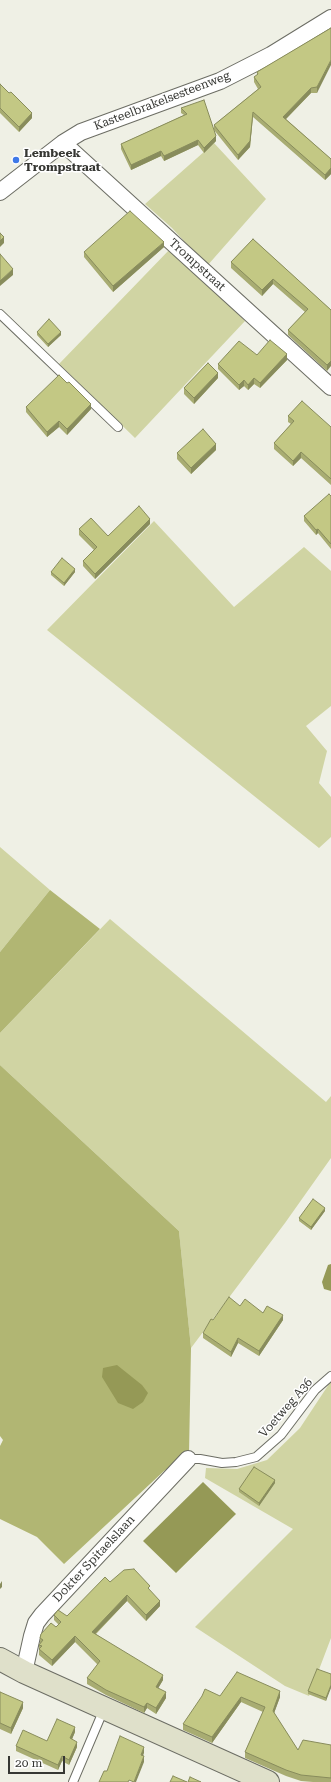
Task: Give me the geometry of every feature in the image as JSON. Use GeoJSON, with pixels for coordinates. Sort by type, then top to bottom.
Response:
{"type":"FeatureCollection","features":[{"type":"Feature","properties":{"kind":"street","name":"Kasteelbrakelsesteenweg"},"geometry":{"type":"LineString","coordinates":[[0,192],[63,143],[81,132],[220,81],[271,55],[331,18]]}},
{"type":"Feature","properties":{"kind":"street","name":"Trompstraat"},"geometry":{"type":"LineString","coordinates":[[63,143],[331,387]]}},
{"type":"Feature","properties":{"kind":"street","name":"Dokter Spitaelslaan"},"geometry":{"type":"LineString","coordinates":[[24,1672],[36,1623],[42,1615],[188,1459]]}},
{"type":"Feature","properties":{"kind":"street"},"geometry":{"type":"LineString","coordinates":[[0,1659],[24,1672],[268,1782]]}},
{"type":"Feature","properties":{"kind":"lane"},"geometry":{"type":"LineString","coordinates":[[0,314],[118,427]]}},
{"type":"Feature","properties":{"kind":"lane","name":"Voetweg A36"},"geometry":{"type":"LineString","coordinates":[[188,1459],[200,1459],[222,1463],[236,1462],[256,1457],[281,1436],[315,1390],[331,1376]]}},
{"type":"Feature","properties":{"kind":"lane"},"geometry":{"type":"LineString","coordinates":[[74,1782],[104,1708]]}},
{"type":"Feature","properties":{"kind":"shaded area"},"geometry":{"type":"Polygon","coordinates":[[[214,143],[266,199],[207,266],[172,228],[145,204],[214,143]]]}},
{"type":"Feature","properties":{"kind":"shaded area"},"geometry":{"type":"Polygon","coordinates":[[[171,248],[245,321],[135,438],[59,364],[171,248]]]}},
{"type":"Feature","properties":{"kind":"shaded area"},"geometry":{"type":"Polygon","coordinates":[[[154,521],[234,607],[304,547],[331,571],[331,706],[306,726],[327,751],[319,783],[331,797],[331,837],[319,848],[47,630],[154,521]]]}},
{"type":"Feature","properties":{"kind":"shaded area"},"geometry":{"type":"Polygon","coordinates":[[[0,847],[50,890],[0,952],[0,847]]]}},
{"type":"Feature","properties":{"kind":"shaded area"},"geometry":{"type":"Polygon","coordinates":[[[50,890],[100,929],[0,1033],[0,952],[50,890]]]}},
{"type":"Feature","properties":{"kind":"shaded area"},"geometry":{"type":"Polygon","coordinates":[[[110,919],[326,1102],[331,1096],[331,1158],[285,1223],[191,1348],[179,1231],[0,1065],[0,1033],[110,919]]]}},
{"type":"Feature","properties":{"kind":"shaded area"},"geometry":{"type":"Polygon","coordinates":[[[0,1065],[179,1231],[191,1348],[189,1454],[164,1471],[64,1564],[37,1537],[0,1519],[0,1446],[3,1440],[0,1436],[0,1065]]]}},
{"type":"Feature","properties":{"kind":"shaded area"},"geometry":{"type":"Polygon","coordinates":[[[331,1264],[331,1291],[324,1289],[322,1282],[328,1265],[331,1264]]]}},
{"type":"Feature","properties":{"kind":"shaded area"},"geometry":{"type":"Polygon","coordinates":[[[117,1365],[142,1385],[148,1393],[143,1402],[133,1409],[118,1403],[102,1377],[103,1368],[117,1365]]]}},
{"type":"Feature","properties":{"kind":"shaded area"},"geometry":{"type":"Polygon","coordinates":[[[331,1381],[331,1638],[309,1696],[285,1686],[195,1627],[293,1529],[205,1478],[206,1468],[237,1469],[267,1460],[300,1428],[331,1381]]]}},
{"type":"Feature","properties":{"kind":"shaded area"},"geometry":{"type":"Polygon","coordinates":[[[203,1482],[236,1514],[176,1573],[143,1541],[203,1482]]]}},
{"type":"Feature","properties":{"kind":"building"},"geometry":{"type":"Polygon","coordinates":[[[331,28],[331,60],[317,87],[311,88],[283,117],[331,159],[331,168],[325,175],[253,112],[250,141],[238,155],[214,125],[261,87],[254,77],[258,74],[257,72],[331,28]]]}},
{"type":"Feature","properties":{"kind":"building"},"geometry":{"type":"Polygon","coordinates":[[[0,84],[9,93],[11,92],[32,113],[19,127],[0,108],[0,84]]]}},
{"type":"Feature","properties":{"kind":"building"},"geometry":{"type":"Polygon","coordinates":[[[204,100],[216,136],[204,148],[198,140],[164,156],[161,151],[131,165],[121,144],[187,114],[181,108],[204,100]]]}},
{"type":"Feature","properties":{"kind":"building"},"geometry":{"type":"Polygon","coordinates":[[[130,211],[164,242],[113,286],[84,252],[130,211]]]}},
{"type":"Feature","properties":{"kind":"building"},"geometry":{"type":"Polygon","coordinates":[[[0,233],[4,237],[0,241],[0,233]]]}},
{"type":"Feature","properties":{"kind":"building"},"geometry":{"type":"Polygon","coordinates":[[[253,239],[331,310],[331,361],[327,365],[288,330],[308,309],[273,279],[262,290],[231,262],[253,239]]]}},
{"type":"Feature","properties":{"kind":"building"},"geometry":{"type":"Polygon","coordinates":[[[0,254],[13,269],[0,281],[0,254]]]}},
{"type":"Feature","properties":{"kind":"building"},"geometry":{"type":"Polygon","coordinates":[[[49,319],[61,332],[48,344],[37,332],[49,319]]]}},
{"type":"Feature","properties":{"kind":"building"},"geometry":{"type":"Polygon","coordinates":[[[270,340],[287,354],[260,383],[254,378],[248,385],[244,380],[239,385],[218,364],[239,341],[257,355],[270,340]]]}},
{"type":"Feature","properties":{"kind":"building"},"geometry":{"type":"Polygon","coordinates":[[[208,363],[218,373],[194,398],[184,388],[208,363]]]}},
{"type":"Feature","properties":{"kind":"building"},"geometry":{"type":"Polygon","coordinates":[[[59,375],[67,383],[69,382],[91,404],[67,429],[59,421],[47,432],[26,407],[59,375]]]}},
{"type":"Feature","properties":{"kind":"building"},"geometry":{"type":"Polygon","coordinates":[[[302,401],[331,427],[331,479],[301,452],[293,461],[274,443],[294,421],[288,416],[302,401]]]}},
{"type":"Feature","properties":{"kind":"building"},"geometry":{"type":"Polygon","coordinates":[[[203,429],[216,444],[191,468],[177,453],[203,429]]]}},
{"type":"Feature","properties":{"kind":"building"},"geometry":{"type":"Polygon","coordinates":[[[329,494],[331,496],[331,544],[304,516],[329,494]]]}},
{"type":"Feature","properties":{"kind":"building"},"geometry":{"type":"Polygon","coordinates":[[[139,506],[150,519],[95,574],[83,561],[97,547],[79,529],[91,518],[108,536],[139,506]]]}},
{"type":"Feature","properties":{"kind":"building"},"geometry":{"type":"Polygon","coordinates":[[[62,558],[75,569],[64,583],[51,572],[62,558]]]}},
{"type":"Feature","properties":{"kind":"building"},"geometry":{"type":"Polygon","coordinates":[[[313,1199],[325,1208],[311,1227],[299,1218],[313,1199]]]}},
{"type":"Feature","properties":{"kind":"building"},"geometry":{"type":"Polygon","coordinates":[[[229,1297],[240,1306],[245,1299],[263,1313],[267,1306],[283,1315],[259,1351],[238,1338],[231,1352],[203,1333],[211,1319],[213,1320],[229,1297]]]}},
{"type":"Feature","properties":{"kind":"building"},"geometry":{"type":"Polygon","coordinates":[[[254,1467],[275,1480],[259,1503],[239,1489],[254,1467]]]}},
{"type":"Feature","properties":{"kind":"building"},"geometry":{"type":"Polygon","coordinates":[[[134,1569],[150,1586],[148,1588],[160,1601],[146,1615],[127,1595],[92,1632],[163,1675],[156,1687],[166,1692],[156,1708],[147,1703],[144,1707],[106,1690],[87,1678],[100,1661],[75,1636],[52,1660],[39,1649],[42,1646],[39,1645],[43,1640],[40,1638],[41,1634],[51,1623],[56,1627],[61,1622],[54,1615],[58,1610],[67,1616],[105,1577],[110,1582],[124,1570],[134,1569]]]}},
{"type":"Feature","properties":{"kind":"building"},"geometry":{"type":"Polygon","coordinates":[[[317,1669],[331,1674],[331,1685],[326,1698],[308,1691],[317,1669]]]}},
{"type":"Feature","properties":{"kind":"building"},"geometry":{"type":"Polygon","coordinates":[[[237,1672],[280,1691],[273,1711],[298,1750],[303,1740],[331,1745],[331,1778],[301,1775],[245,1752],[265,1707],[241,1697],[212,1737],[183,1724],[205,1689],[220,1696],[237,1672]]]}},
{"type":"Feature","properties":{"kind":"building"},"geometry":{"type":"Polygon","coordinates":[[[0,1692],[23,1702],[11,1728],[0,1723],[0,1692]]]}},
{"type":"Feature","properties":{"kind":"building"},"geometry":{"type":"Polygon","coordinates":[[[57,1719],[75,1727],[70,1738],[77,1742],[69,1760],[62,1756],[58,1765],[16,1746],[23,1730],[47,1741],[57,1719]]]}},
{"type":"Feature","properties":{"kind":"building"},"geometry":{"type":"Polygon","coordinates":[[[120,1736],[144,1747],[141,1755],[144,1756],[134,1782],[129,1780],[128,1782],[99,1782],[104,1771],[107,1771],[120,1736]]]}},
{"type":"Feature","properties":{"kind":"building"},"geometry":{"type":"Polygon","coordinates":[[[173,1776],[187,1782],[170,1782],[173,1776]]]}},
{"type":"Feature","properties":{"kind":"building"},"geometry":{"type":"Polygon","coordinates":[[[190,1777],[201,1782],[188,1782],[190,1777]]]}},
{"type":"Feature","properties":{"kind":"place","name":"Lembeek Trompstraat"},"geometry":{"type":"Point","coordinates":[16,160]}}]}
